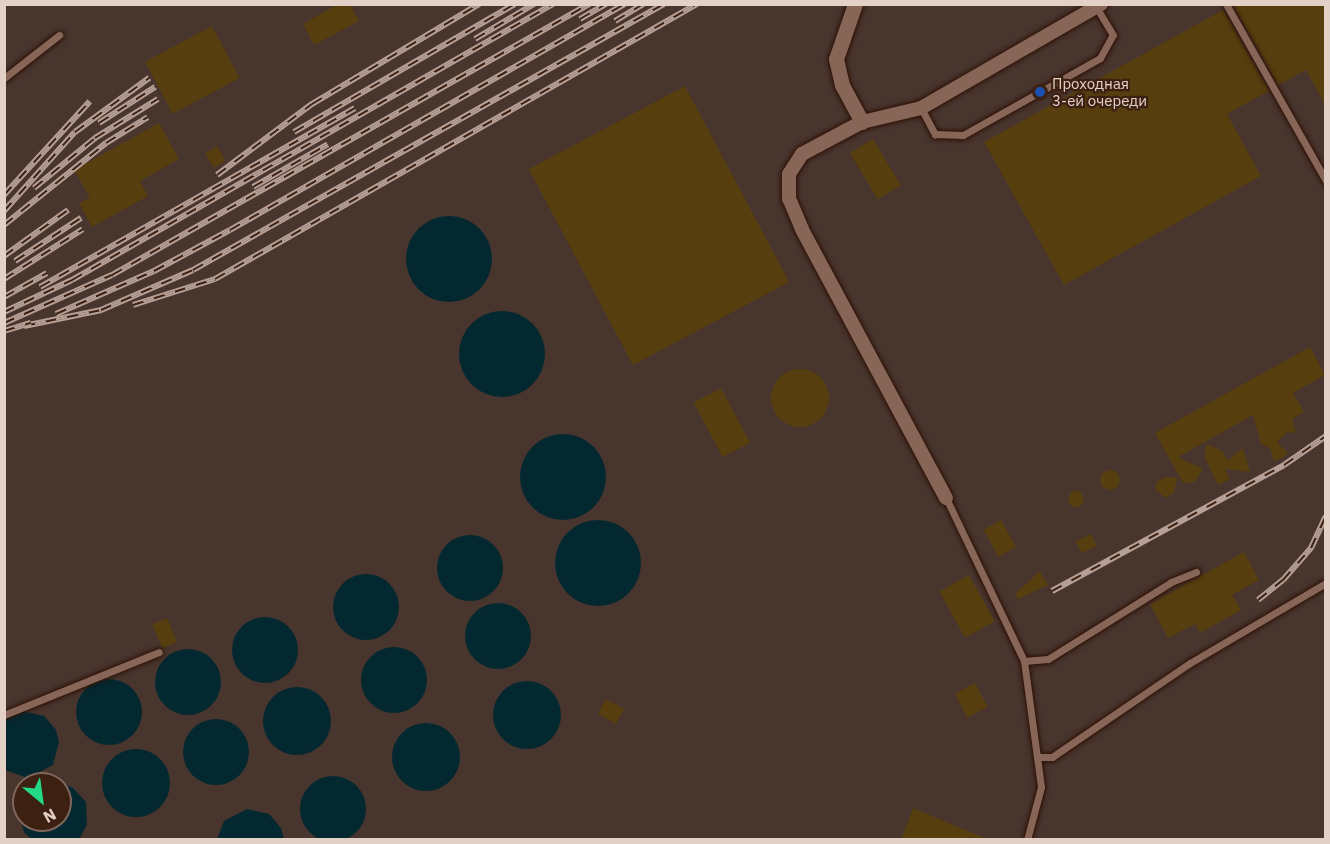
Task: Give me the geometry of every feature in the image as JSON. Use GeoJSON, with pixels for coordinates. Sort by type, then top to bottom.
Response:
{"type":"FeatureCollection","features":[{"type":"Feature","properties":{"kind":"street"},"geometry":{"type":"LineString","coordinates":[[855,4],[836,59],[842,85],[862,122]]}},
{"type":"Feature","properties":{"kind":"street"},"geometry":{"type":"LineString","coordinates":[[946,498],[789,198],[789,174],[802,154],[862,122],[921,108],[1098,6]]}},
{"type":"Feature","properties":{"kind":"lane"},"geometry":{"type":"LineString","coordinates":[[1226,4],[1326,181]]}},
{"type":"Feature","properties":{"kind":"lane"},"geometry":{"type":"LineString","coordinates":[[921,108],[934,134],[963,135],[1100,58],[1113,36],[1098,6]]}},
{"type":"Feature","properties":{"kind":"lane"},"geometry":{"type":"LineString","coordinates":[[4,78],[60,35]]}},
{"type":"Feature","properties":{"kind":"lane"},"geometry":{"type":"LineString","coordinates":[[946,498],[1024,661],[1041,787],[1027,840]]}},
{"type":"Feature","properties":{"kind":"lane"},"geometry":{"type":"LineString","coordinates":[[1024,661],[1048,659],[1171,582],[1196,572]]}},
{"type":"Feature","properties":{"kind":"lane"},"geometry":{"type":"LineString","coordinates":[[1037,757],[1052,757],[1190,663],[1326,584]]}},
{"type":"Feature","properties":{"kind":"lane"},"geometry":{"type":"LineString","coordinates":[[4,715],[159,652]]}},
{"type":"Feature","properties":{"kind":"shaded area"},"geometry":{"type":"Polygon","coordinates":[[[5,5],[1325,5],[1325,839],[5,840],[5,5]]]}},
{"type":"Feature","properties":{"kind":"water"},"geometry":{"type":"Polygon","coordinates":[[[449,216],[473,223],[485,235],[492,259],[485,283],[473,295],[449,302],[425,295],[413,283],[406,259],[413,235],[425,223],[449,216]]]}},
{"type":"Feature","properties":{"kind":"water"},"geometry":{"type":"Polygon","coordinates":[[[502,311],[526,318],[538,330],[545,354],[538,378],[526,390],[502,397],[478,390],[466,378],[459,354],[466,330],[478,318],[502,311]]]}},
{"type":"Feature","properties":{"kind":"water"},"geometry":{"type":"Polygon","coordinates":[[[563,434],[587,441],[599,453],[606,477],[599,501],[587,513],[563,520],[539,513],[527,501],[520,477],[527,453],[539,441],[563,434]]]}},
{"type":"Feature","properties":{"kind":"water"},"geometry":{"type":"Polygon","coordinates":[[[598,520],[622,527],[634,539],[641,563],[634,587],[622,599],[598,606],[574,599],[562,587],[555,563],[562,539],[574,527],[598,520]]]}},
{"type":"Feature","properties":{"kind":"water"},"geometry":{"type":"Polygon","coordinates":[[[463,535],[477,535],[489,540],[498,549],[503,568],[501,581],[494,592],[477,601],[463,601],[451,596],[442,587],[437,575],[437,561],[442,549],[451,540],[463,535]]]}},
{"type":"Feature","properties":{"kind":"water"},"geometry":{"type":"Polygon","coordinates":[[[359,574],[373,574],[385,579],[394,588],[399,607],[397,620],[390,631],[373,640],[359,640],[347,635],[338,626],[333,614],[333,600],[338,588],[347,579],[359,574]]]}},
{"type":"Feature","properties":{"kind":"water"},"geometry":{"type":"Polygon","coordinates":[[[491,603],[505,603],[517,608],[526,617],[531,636],[529,649],[522,660],[505,669],[491,669],[479,664],[470,655],[465,643],[465,629],[470,617],[479,608],[491,603]]]}},
{"type":"Feature","properties":{"kind":"water"},"geometry":{"type":"Polygon","coordinates":[[[258,617],[272,617],[284,622],[293,631],[298,650],[296,663],[289,674],[272,683],[258,683],[246,678],[237,669],[232,657],[232,643],[237,631],[246,622],[258,617]]]}},
{"type":"Feature","properties":{"kind":"water"},"geometry":{"type":"Polygon","coordinates":[[[387,647],[401,647],[413,652],[422,661],[427,680],[425,693],[418,704],[401,713],[387,713],[375,708],[366,699],[361,687],[361,673],[366,661],[375,652],[387,647]]]}},
{"type":"Feature","properties":{"kind":"water"},"geometry":{"type":"Polygon","coordinates":[[[181,649],[195,649],[207,654],[216,663],[221,682],[219,695],[212,706],[195,715],[181,715],[169,710],[160,701],[155,689],[155,675],[160,663],[169,654],[181,649]]]}},
{"type":"Feature","properties":{"kind":"water"},"geometry":{"type":"Polygon","coordinates":[[[102,679],[116,679],[128,684],[137,693],[142,712],[140,725],[133,736],[116,745],[102,745],[90,740],[81,731],[76,719],[76,705],[81,693],[90,684],[102,679]]]}},
{"type":"Feature","properties":{"kind":"water"},"geometry":{"type":"Polygon","coordinates":[[[527,681],[540,684],[551,691],[558,702],[561,715],[558,728],[551,739],[540,746],[527,749],[514,746],[503,739],[496,728],[493,715],[496,702],[503,691],[514,684],[527,681]]]}},
{"type":"Feature","properties":{"kind":"water"},"geometry":{"type":"Polygon","coordinates":[[[297,687],[310,690],[321,697],[328,708],[331,721],[328,734],[321,745],[310,752],[297,755],[284,752],[273,745],[266,734],[263,721],[266,708],[273,697],[284,690],[297,687]]]}},
{"type":"Feature","properties":{"kind":"water"},"geometry":{"type":"Polygon","coordinates":[[[22,711],[44,716],[56,730],[59,742],[53,765],[40,772],[12,772],[5,770],[4,718],[22,711]]]}},
{"type":"Feature","properties":{"kind":"water"},"geometry":{"type":"Polygon","coordinates":[[[209,719],[223,719],[235,724],[244,733],[249,752],[247,765],[240,776],[223,785],[209,785],[197,780],[188,771],[183,759],[183,745],[188,733],[197,724],[209,719]]]}},
{"type":"Feature","properties":{"kind":"water"},"geometry":{"type":"Polygon","coordinates":[[[426,723],[439,726],[450,733],[457,744],[460,757],[457,770],[450,781],[439,788],[426,791],[413,788],[402,781],[395,770],[392,757],[395,744],[402,733],[413,726],[426,723]]]}},
{"type":"Feature","properties":{"kind":"water"},"geometry":{"type":"Polygon","coordinates":[[[136,749],[149,752],[160,759],[167,770],[170,783],[167,796],[160,807],[149,814],[136,817],[123,814],[112,807],[105,796],[102,783],[105,770],[112,759],[123,752],[136,749]]]}},
{"type":"Feature","properties":{"kind":"water"},"geometry":{"type":"Polygon","coordinates":[[[327,776],[339,776],[351,781],[361,791],[366,809],[364,822],[351,837],[339,842],[327,842],[315,837],[305,827],[300,815],[300,803],[305,791],[315,781],[327,776]]]}},
{"type":"Feature","properties":{"kind":"water"},"geometry":{"type":"Polygon","coordinates":[[[72,788],[86,802],[87,825],[79,839],[31,839],[24,832],[72,832],[72,788]]]}},
{"type":"Feature","properties":{"kind":"water"},"geometry":{"type":"Polygon","coordinates":[[[247,809],[269,814],[281,828],[284,839],[217,839],[224,821],[247,809]]]}},
{"type":"Feature","properties":{"kind":"building"},"geometry":{"type":"Polygon","coordinates":[[[338,4],[350,4],[359,21],[314,45],[303,24],[338,4]]]}},
{"type":"Feature","properties":{"kind":"building"},"geometry":{"type":"Polygon","coordinates":[[[1233,4],[1326,4],[1326,106],[1306,70],[1278,85],[1233,4]]]}},
{"type":"Feature","properties":{"kind":"building"},"geometry":{"type":"Polygon","coordinates":[[[1223,10],[1269,91],[1227,114],[1261,176],[1064,285],[984,142],[1223,10]]]}},
{"type":"Feature","properties":{"kind":"building"},"geometry":{"type":"Polygon","coordinates":[[[212,26],[240,78],[173,114],[145,62],[212,26]]]}},
{"type":"Feature","properties":{"kind":"building"},"geometry":{"type":"Polygon","coordinates":[[[685,86],[789,282],[633,365],[529,169],[685,86]]]}},
{"type":"Feature","properties":{"kind":"building"},"geometry":{"type":"Polygon","coordinates":[[[159,123],[179,159],[140,181],[148,196],[92,227],[79,203],[90,198],[74,170],[159,123]]]}},
{"type":"Feature","properties":{"kind":"building"},"geometry":{"type":"Polygon","coordinates":[[[873,139],[901,185],[878,199],[850,153],[873,139]]]}},
{"type":"Feature","properties":{"kind":"building"},"geometry":{"type":"Polygon","coordinates":[[[217,146],[226,161],[214,168],[205,153],[217,146]]]}},
{"type":"Feature","properties":{"kind":"building"},"geometry":{"type":"Polygon","coordinates":[[[1310,347],[1325,375],[1293,393],[1304,412],[1292,419],[1296,433],[1287,432],[1277,442],[1288,453],[1283,458],[1274,461],[1270,448],[1261,444],[1253,415],[1178,457],[1203,469],[1195,482],[1183,483],[1155,433],[1310,347]]]}},
{"type":"Feature","properties":{"kind":"building"},"geometry":{"type":"Polygon","coordinates":[[[794,369],[806,369],[821,377],[829,392],[829,404],[821,419],[806,427],[794,427],[779,419],[771,404],[771,392],[779,377],[794,369]]]}},
{"type":"Feature","properties":{"kind":"building"},"geometry":{"type":"Polygon","coordinates":[[[721,388],[750,443],[723,457],[694,403],[721,388]]]}},
{"type":"Feature","properties":{"kind":"building"},"geometry":{"type":"Polygon","coordinates":[[[1206,444],[1221,450],[1228,460],[1243,448],[1250,472],[1225,469],[1230,479],[1218,485],[1205,458],[1206,444]]]}},
{"type":"Feature","properties":{"kind":"building"},"geometry":{"type":"Polygon","coordinates":[[[1110,470],[1117,473],[1120,480],[1117,487],[1110,490],[1103,487],[1100,480],[1103,473],[1110,470]]]}},
{"type":"Feature","properties":{"kind":"building"},"geometry":{"type":"Polygon","coordinates":[[[1165,477],[1177,478],[1174,493],[1165,498],[1155,488],[1157,482],[1165,477]]]}},
{"type":"Feature","properties":{"kind":"building"},"geometry":{"type":"Polygon","coordinates":[[[1076,491],[1082,493],[1084,499],[1082,505],[1076,507],[1070,505],[1068,499],[1070,493],[1076,491]]]}},
{"type":"Feature","properties":{"kind":"building"},"geometry":{"type":"Polygon","coordinates":[[[1001,520],[1016,547],[999,557],[984,530],[1001,520]]]}},
{"type":"Feature","properties":{"kind":"building"},"geometry":{"type":"Polygon","coordinates":[[[1091,534],[1097,546],[1082,553],[1076,542],[1091,534]]]}},
{"type":"Feature","properties":{"kind":"building"},"geometry":{"type":"Polygon","coordinates":[[[1244,552],[1259,580],[1232,595],[1241,610],[1200,633],[1195,624],[1168,638],[1150,604],[1244,552]]]}},
{"type":"Feature","properties":{"kind":"building"},"geometry":{"type":"Polygon","coordinates":[[[1040,571],[1048,585],[1018,599],[1015,594],[1040,571]]]}},
{"type":"Feature","properties":{"kind":"building"},"geometry":{"type":"Polygon","coordinates":[[[969,575],[995,621],[965,638],[939,591],[969,575]]]}},
{"type":"Feature","properties":{"kind":"building"},"geometry":{"type":"Polygon","coordinates":[[[167,618],[177,642],[162,648],[152,624],[167,618]]]}},
{"type":"Feature","properties":{"kind":"building"},"geometry":{"type":"Polygon","coordinates":[[[975,683],[988,707],[967,718],[955,694],[975,683]]]}},
{"type":"Feature","properties":{"kind":"building"},"geometry":{"type":"Polygon","coordinates":[[[606,699],[624,709],[616,724],[598,714],[606,699]]]}},
{"type":"Feature","properties":{"kind":"building"},"geometry":{"type":"Polygon","coordinates":[[[913,808],[987,839],[987,840],[901,840],[913,808]]]}},
{"type":"Feature","properties":{"kind":"railway"},"geometry":{"type":"LineString","coordinates":[[217,175],[312,104],[479,4]]}},
{"type":"Feature","properties":{"kind":"railway"},"geometry":{"type":"LineString","coordinates":[[294,132],[515,4]]}},
{"type":"Feature","properties":{"kind":"railway"},"geometry":{"type":"LineString","coordinates":[[475,39],[534,4]]}},
{"type":"Feature","properties":{"kind":"railway"},"geometry":{"type":"LineString","coordinates":[[4,312],[72,280],[553,4]]}},
{"type":"Feature","properties":{"kind":"railway"},"geometry":{"type":"LineString","coordinates":[[4,323],[112,275],[589,4]]}},
{"type":"Feature","properties":{"kind":"railway"},"geometry":{"type":"LineString","coordinates":[[580,19],[606,4]]}},
{"type":"Feature","properties":{"kind":"railway"},"geometry":{"type":"LineString","coordinates":[[56,314],[154,271],[230,230],[625,4]]}},
{"type":"Feature","properties":{"kind":"railway"},"geometry":{"type":"LineString","coordinates":[[615,21],[643,4]]}},
{"type":"Feature","properties":{"kind":"railway"},"geometry":{"type":"LineString","coordinates":[[24,326],[101,310],[193,270],[664,4]]}},
{"type":"Feature","properties":{"kind":"railway"},"geometry":{"type":"LineString","coordinates":[[133,305],[215,279],[697,4]]}},
{"type":"Feature","properties":{"kind":"railway"},"geometry":{"type":"LineString","coordinates":[[4,211],[75,132],[149,78]]}},
{"type":"Feature","properties":{"kind":"railway"},"geometry":{"type":"LineString","coordinates":[[99,123],[155,87]]}},
{"type":"Feature","properties":{"kind":"railway"},"geometry":{"type":"LineString","coordinates":[[34,188],[95,138],[158,99]]}},
{"type":"Feature","properties":{"kind":"railway"},"geometry":{"type":"LineString","coordinates":[[4,195],[90,101]]}},
{"type":"Feature","properties":{"kind":"railway"},"geometry":{"type":"LineString","coordinates":[[40,287],[355,108]]}},
{"type":"Feature","properties":{"kind":"railway"},"geometry":{"type":"LineString","coordinates":[[4,225],[106,143],[148,117]]}},
{"type":"Feature","properties":{"kind":"railway"},"geometry":{"type":"LineString","coordinates":[[253,187],[328,144]]}},
{"type":"Feature","properties":{"kind":"railway"},"geometry":{"type":"LineString","coordinates":[[4,256],[68,210]]}},
{"type":"Feature","properties":{"kind":"railway"},"geometry":{"type":"LineString","coordinates":[[15,261],[81,218]]}},
{"type":"Feature","properties":{"kind":"railway"},"geometry":{"type":"LineString","coordinates":[[4,279],[83,229]]}},
{"type":"Feature","properties":{"kind":"railway"},"geometry":{"type":"LineString","coordinates":[[4,297],[47,273]]}},
{"type":"Feature","properties":{"kind":"railway"},"geometry":{"type":"LineString","coordinates":[[4,331],[31,323]]}},
{"type":"Feature","properties":{"kind":"railway"},"geometry":{"type":"LineString","coordinates":[[1052,591],[1284,465],[1326,436]]}},
{"type":"Feature","properties":{"kind":"railway"},"geometry":{"type":"LineString","coordinates":[[1258,600],[1283,580],[1311,548],[1326,516]]}},
{"type":"Feature","properties":{"kind":"place","name":"Проходная 3-ей очереди"},"geometry":{"type":"Point","coordinates":[1040,92]}}]}
